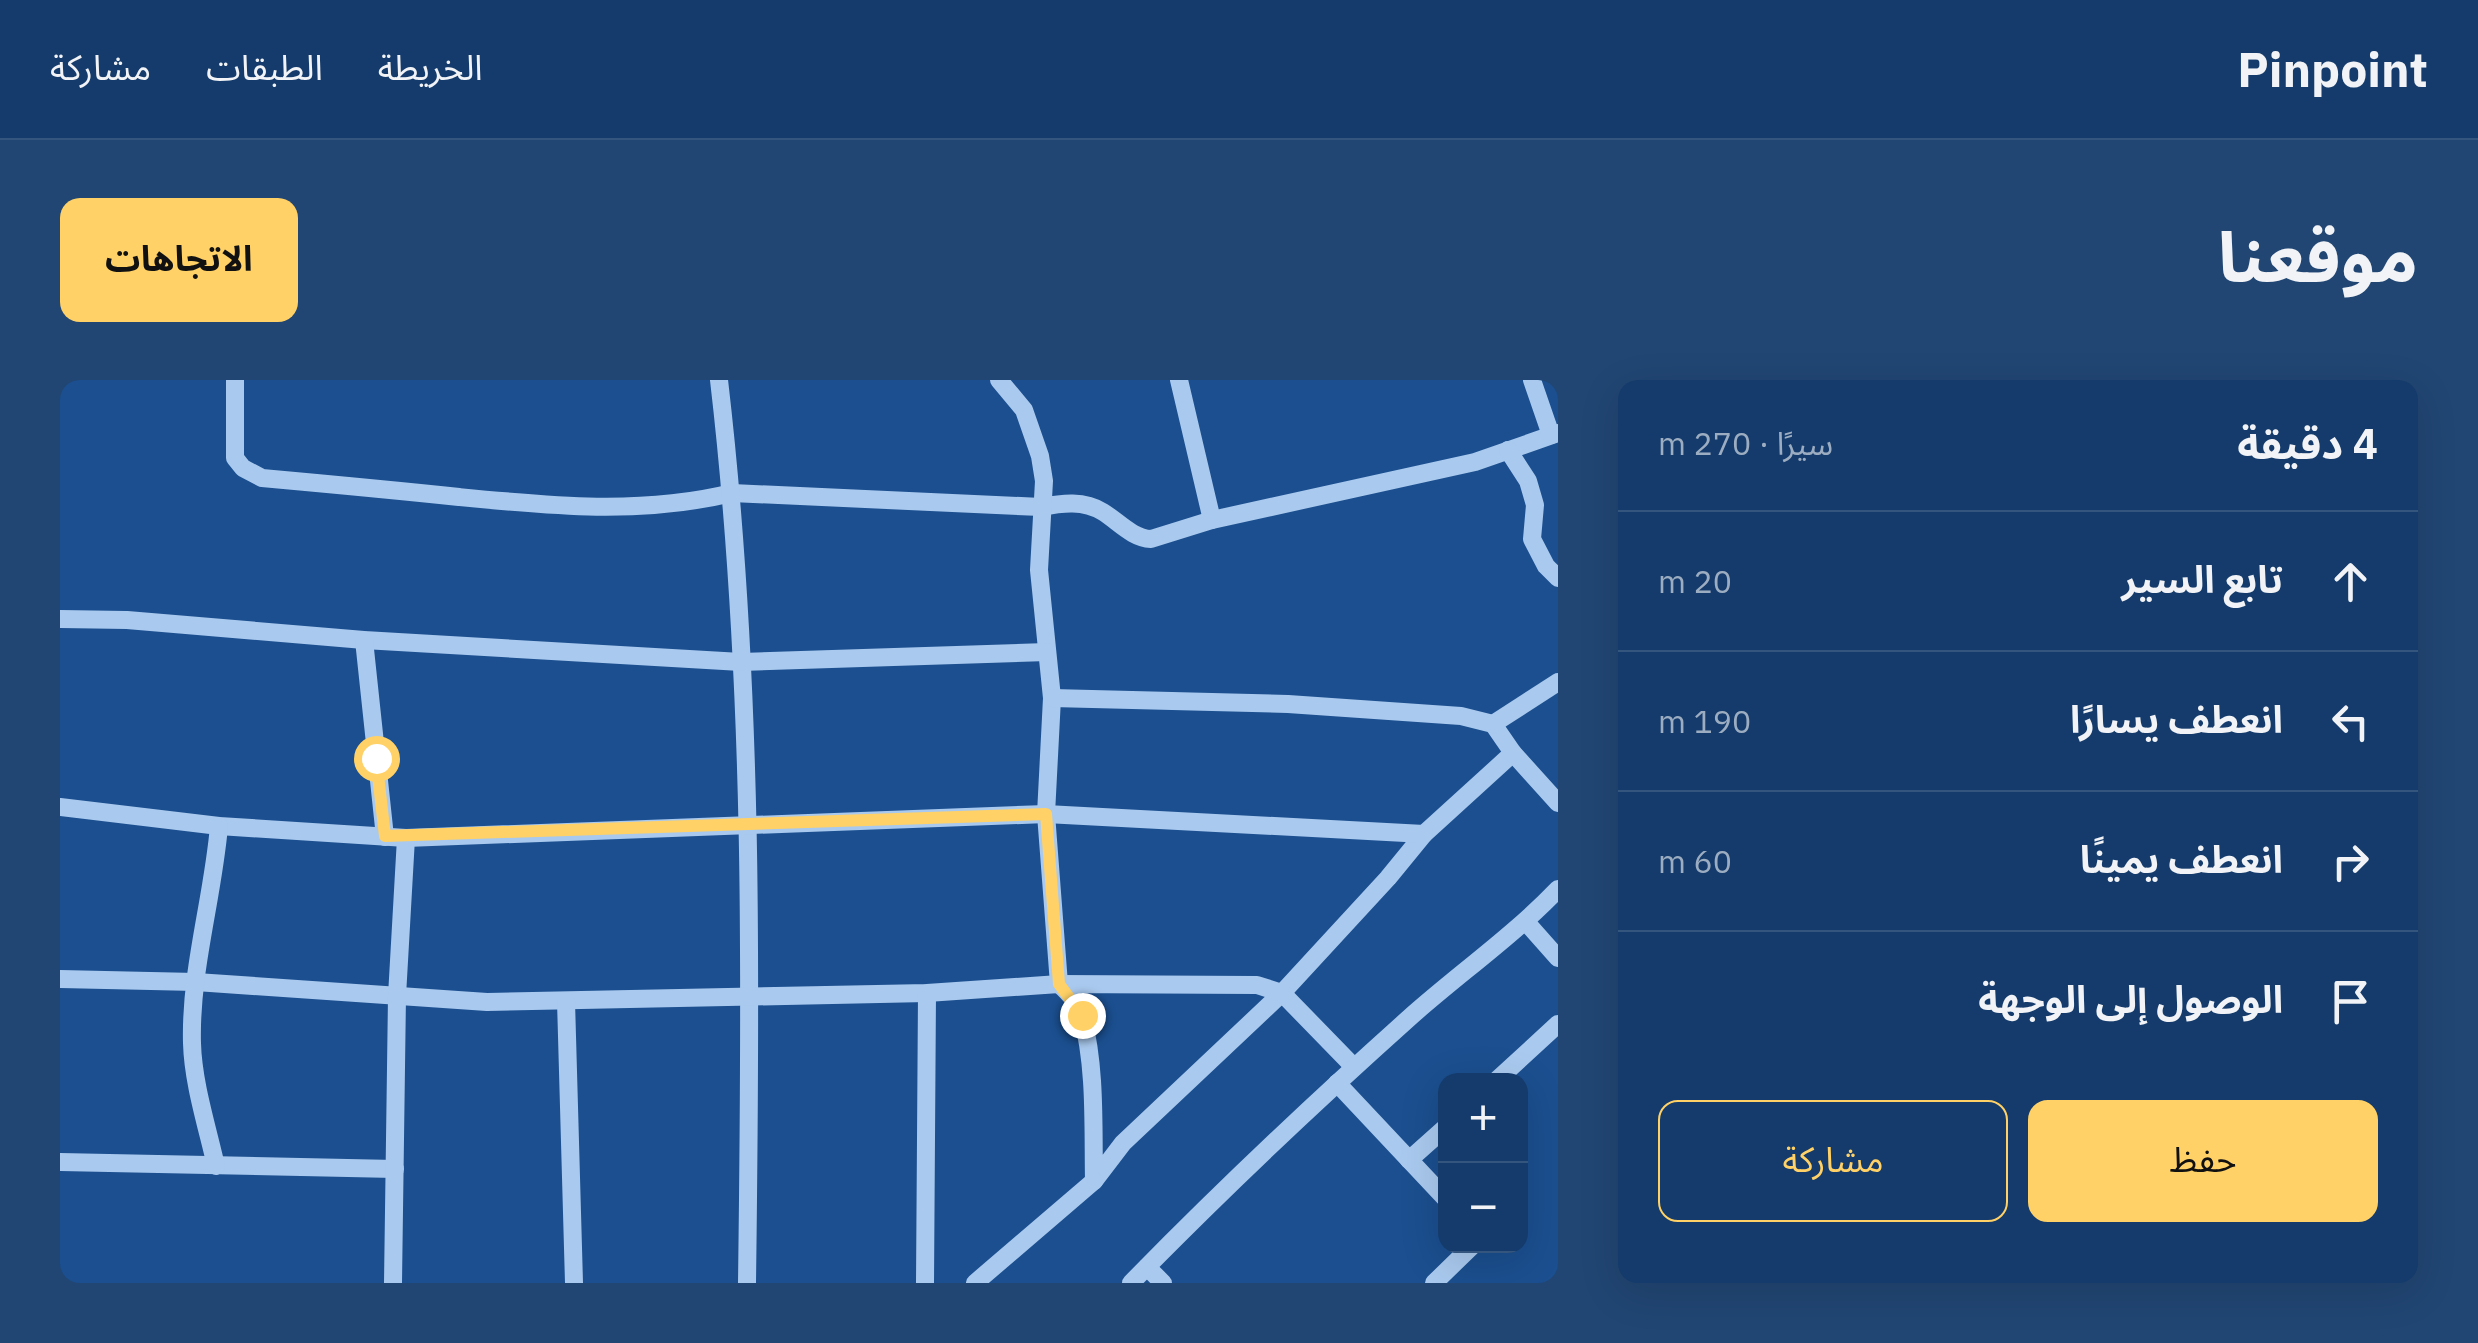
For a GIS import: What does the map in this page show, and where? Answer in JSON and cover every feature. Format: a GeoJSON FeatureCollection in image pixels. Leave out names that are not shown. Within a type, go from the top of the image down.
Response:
{"type":"FeatureCollection","features":[{"type":"Feature","properties":{"kind":"street"},"geometry":{"type":"LineString","coordinates":[[236,380],[232,441],[235,458],[243,468],[262,478],[543,505],[651,507],[687,504],[732,492],[1041,507],[1079,503],[1100,510],[1143,539],[1475,462],[1554,434],[1532,380]]}},
{"type":"Feature","properties":{"kind":"street"},"geometry":{"type":"LineString","coordinates":[[718,380],[732,492],[742,662],[751,997],[747,1283]]}},
{"type":"Feature","properties":{"kind":"street"},"geometry":{"type":"LineString","coordinates":[[999,380],[1024,410],[1044,481],[1039,589],[1052,698],[1046,814],[1059,984],[1082,1015],[1092,1091],[1094,1181]]}},
{"type":"Feature","properties":{"kind":"street"},"geometry":{"type":"LineString","coordinates":[[1180,380],[1212,520]]}},
{"type":"Feature","properties":{"kind":"street"},"geometry":{"type":"LineString","coordinates":[[1508,450],[1528,481],[1535,505],[1532,539],[1546,566],[1558,578]]}},
{"type":"Feature","properties":{"kind":"street"},"geometry":{"type":"LineString","coordinates":[[60,620],[127,620],[364,640],[742,662],[1048,652]]}},
{"type":"Feature","properties":{"kind":"street"},"geometry":{"type":"LineString","coordinates":[[364,640],[385,836]]}},
{"type":"Feature","properties":{"kind":"street"},"geometry":{"type":"LineString","coordinates":[[1493,724],[1558,682]]}},
{"type":"Feature","properties":{"kind":"street"},"geometry":{"type":"LineString","coordinates":[[1052,698],[1440,712],[1493,724],[1558,803]]}},
{"type":"Feature","properties":{"kind":"street"},"geometry":{"type":"LineString","coordinates":[[974,1283],[1094,1181],[1123,1144],[1282,992],[1424,834],[1513,753]]}},
{"type":"Feature","properties":{"kind":"street"},"geometry":{"type":"LineString","coordinates":[[60,808],[219,826],[406,838],[1046,814],[1424,834]]}},
{"type":"Feature","properties":{"kind":"street"},"geometry":{"type":"LineString","coordinates":[[216,1166],[192,1045],[196,982],[214,882],[219,826]]}},
{"type":"Feature","properties":{"kind":"street"},"geometry":{"type":"LineString","coordinates":[[393,1283],[396,996],[406,838]]}},
{"type":"Feature","properties":{"kind":"street"},"geometry":{"type":"LineString","coordinates":[[1131,1283],[1336,1083],[1526,922],[1558,889]]}},
{"type":"Feature","properties":{"kind":"street"},"geometry":{"type":"LineString","coordinates":[[1526,922],[1558,958]]}},
{"type":"Feature","properties":{"kind":"street"},"geometry":{"type":"LineString","coordinates":[[60,979],[196,982],[487,1002],[927,993],[1059,984],[1258,985],[1282,992],[1354,1067]]}},
{"type":"Feature","properties":{"kind":"street"},"geometry":{"type":"LineString","coordinates":[[925,1283],[927,993]]}},
{"type":"Feature","properties":{"kind":"street"},"geometry":{"type":"LineString","coordinates":[[566,1000],[574,1283]]}},
{"type":"Feature","properties":{"kind":"street"},"geometry":{"type":"LineString","coordinates":[[1504,1073],[1558,1024]]}},
{"type":"Feature","properties":{"kind":"street"},"geometry":{"type":"LineString","coordinates":[[1336,1083],[1438,1191]]}},
{"type":"Feature","properties":{"kind":"street"},"geometry":{"type":"LineString","coordinates":[[1409,1160],[1438,1134]]}},
{"type":"Feature","properties":{"kind":"street"},"geometry":{"type":"LineString","coordinates":[[60,1162],[394,1169]]}},
{"type":"Feature","properties":{"kind":"street"},"geometry":{"type":"LineString","coordinates":[[1434,1283],[1465,1253]]}},
{"type":"Feature","properties":{"kind":"street"},"geometry":{"type":"LineString","coordinates":[[1147,1267],[1163,1283]]}},
{"type":"Feature","properties":{"kind":"route"},"geometry":{"type":"LineString","coordinates":[[376,758],[385,836],[406,838],[1046,814],[1059,984],[1072,996],[1082,1015]]}}]}
